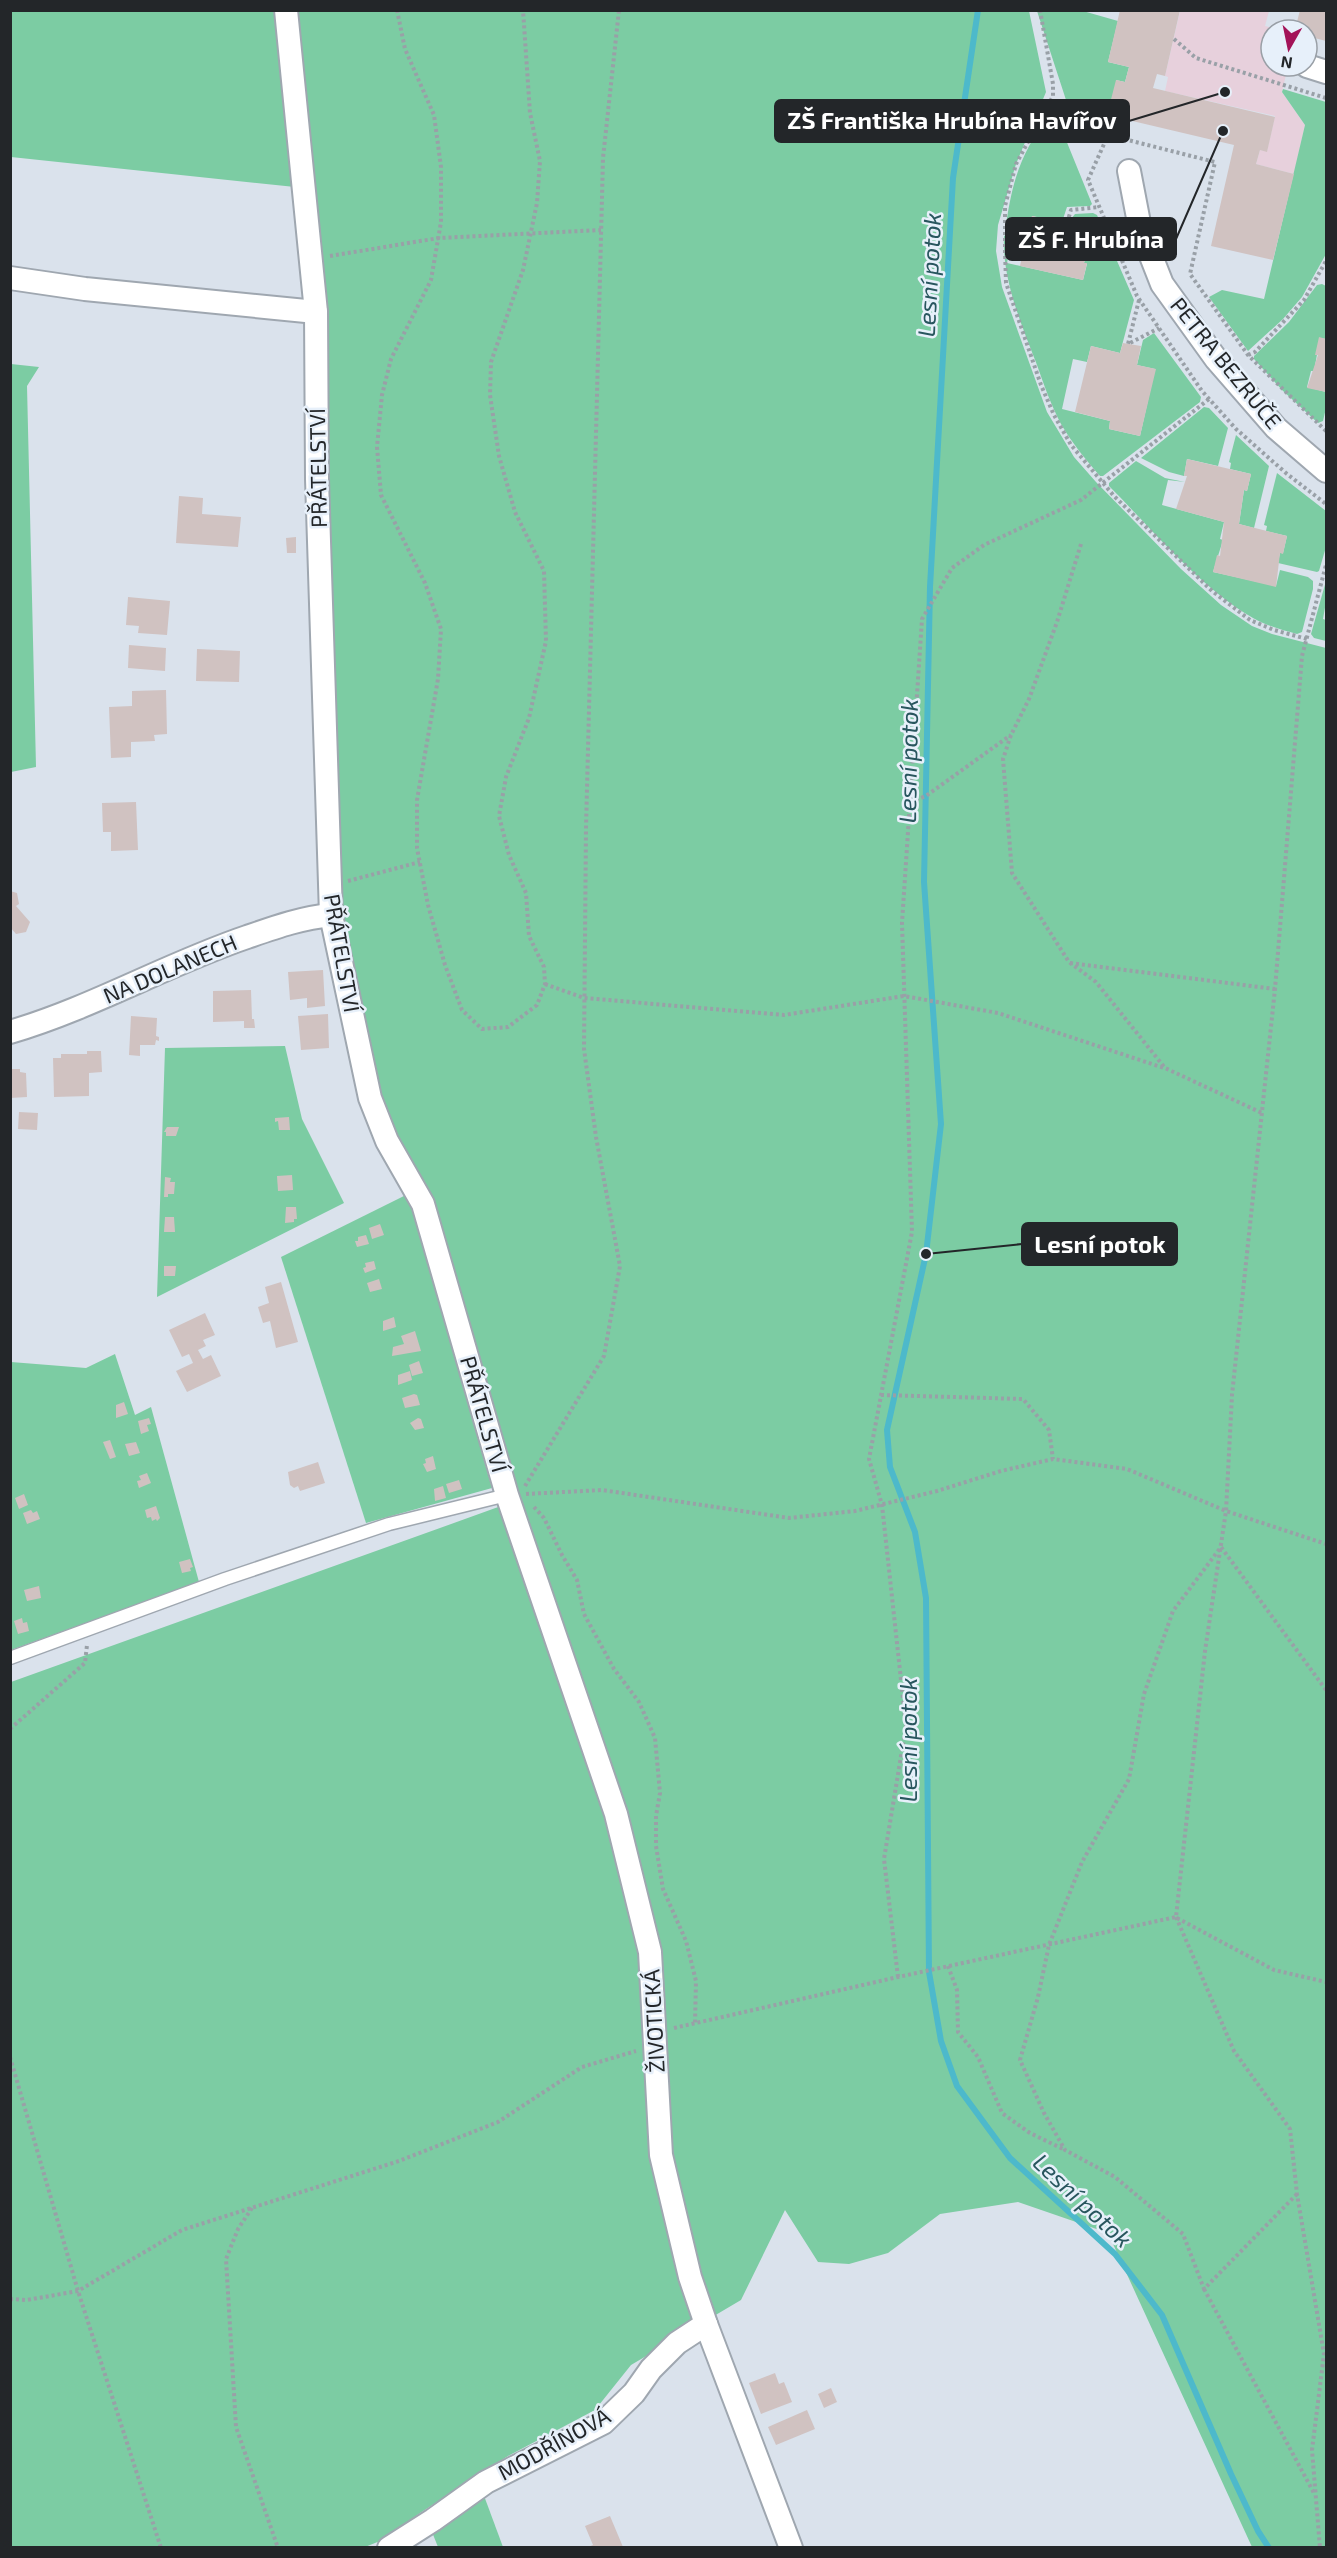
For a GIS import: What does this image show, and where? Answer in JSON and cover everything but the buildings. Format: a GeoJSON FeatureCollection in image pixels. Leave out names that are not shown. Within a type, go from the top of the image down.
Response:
{"type":"FeatureCollection","features":[{"type":"Feature","properties":{"kind":"street","name":"PŘÁTELSTVÍ"},"geometry":{"type":"LineString","coordinates":[[286,10],[316,312],[317,478],[331,915],[370,1098],[387,1141],[423,1204],[513,1495]]}},
{"type":"Feature","properties":{"kind":"street","name":"PETRA BEZRUČE"},"geometry":{"type":"LineString","coordinates":[[1129,171],[1140,228],[1162,284],[1216,359],[1276,428],[1326,471]]}},
{"type":"Feature","properties":{"kind":"street"},"geometry":{"type":"LineString","coordinates":[[10,278],[85,289],[316,312]]}},
{"type":"Feature","properties":{"kind":"street","name":"NA DOLANECH"},"geometry":{"type":"LineString","coordinates":[[10,1032],[106,997],[202,952],[302,918],[331,915]]}},
{"type":"Feature","properties":{"kind":"street","name":"ŽIVOTICKÁ"},"geometry":{"type":"LineString","coordinates":[[513,1495],[616,1814],[650,1952],[661,2155],[690,2277],[791,2547]]}},
{"type":"Feature","properties":{"kind":"street","name":"MODŘÍNOVÁ"},"geometry":{"type":"LineString","coordinates":[[389,2547],[433,2520],[486,2482],[603,2423],[634,2393],[651,2369],[676,2343],[706,2324]]}},
{"type":"Feature","properties":{"kind":"lane"},"geometry":{"type":"LineString","coordinates":[[10,1658],[225,1579],[389,1524],[513,1495]]}},
{"type":"Feature","properties":{"kind":"path"},"geometry":{"type":"LineString","coordinates":[[397,10],[405,49],[434,115],[441,167],[441,222],[431,280],[391,360],[382,395],[377,447],[381,495],[425,583],[441,629],[438,680],[417,800],[417,848],[434,925],[462,1010],[482,1029],[508,1027],[537,1005],[545,984],[544,967],[529,936],[526,893],[508,855],[500,816],[506,777],[529,718],[546,641],[544,571],[512,501],[498,456],[490,395],[491,362],[523,270],[537,203],[540,161],[530,113],[523,10]]}},
{"type":"Feature","properties":{"kind":"path"},"geometry":{"type":"LineString","coordinates":[[513,1495],[604,1356],[620,1266],[596,1137],[584,1049],[586,828],[592,664],[603,158],[619,10]]}},
{"type":"Feature","properties":{"kind":"path"},"geometry":{"type":"LineString","coordinates":[[1040,10],[1053,96],[1016,164],[1005,206],[1006,284],[1041,385],[1071,445],[1114,496],[1212,591],[1250,620],[1274,630],[1307,639]]}},
{"type":"Feature","properties":{"kind":"path"},"geometry":{"type":"LineString","coordinates":[[1174,39],[1196,58],[1326,98]]}},
{"type":"Feature","properties":{"kind":"path"},"geometry":{"type":"LineString","coordinates":[[1067,224],[1071,210],[1099,207]]}},
{"type":"Feature","properties":{"kind":"path"},"geometry":{"type":"LineString","coordinates":[[310,259],[439,238],[601,230]]}},
{"type":"Feature","properties":{"kind":"path"},"geometry":{"type":"LineString","coordinates":[[1248,355],[1255,352],[1304,300],[1326,261]]}},
{"type":"Feature","properties":{"kind":"path"},"geometry":{"type":"LineString","coordinates":[[1139,299],[1128,344],[1159,328]]}},
{"type":"Feature","properties":{"kind":"path"},"geometry":{"type":"LineString","coordinates":[[898,1977],[884,1859],[906,1726],[882,1504],[869,1459],[912,1232],[902,923],[922,619],[952,568],[984,545],[1081,500],[1209,399]]}},
{"type":"Feature","properties":{"kind":"path"},"geometry":{"type":"LineString","coordinates":[[1324,429],[1326,421]]}},
{"type":"Feature","properties":{"kind":"path"},"geometry":{"type":"LineString","coordinates":[[1081,544],[1053,633],[1029,699],[1011,735],[1003,759],[1012,873],[1069,962],[1096,982],[1165,1068]]}},
{"type":"Feature","properties":{"kind":"path"},"geometry":{"type":"LineString","coordinates":[[1320,2547],[1312,2450],[1324,2354],[1297,2194],[1290,2129],[1234,2051],[1176,1917],[1205,1651],[1226,1511],[1232,1395],[1275,989],[1302,656],[1326,565]]}},
{"type":"Feature","properties":{"kind":"path"},"geometry":{"type":"LineString","coordinates":[[910,802],[926,796],[1011,735]]}},
{"type":"Feature","properties":{"kind":"path"},"geometry":{"type":"LineString","coordinates":[[330,886],[420,862]]}},
{"type":"Feature","properties":{"kind":"path"},"geometry":{"type":"LineString","coordinates":[[1069,962],[1275,989]]}},
{"type":"Feature","properties":{"kind":"path"},"geometry":{"type":"LineString","coordinates":[[545,984],[584,998],[784,1014],[904,996],[998,1013],[1165,1068],[1262,1113]]}},
{"type":"Feature","properties":{"kind":"path"},"geometry":{"type":"LineString","coordinates":[[881,1395],[1023,1399],[1049,1430],[1053,1459]]}},
{"type":"Feature","properties":{"kind":"path"},"geometry":{"type":"LineString","coordinates":[[513,1495],[602,1490],[789,1518],[855,1511],[912,1498],[1001,1471],[1053,1459],[1127,1469],[1226,1511],[1326,1544]]}},
{"type":"Feature","properties":{"kind":"path"},"geometry":{"type":"LineString","coordinates":[[513,1495],[544,1518],[577,1580],[584,1614],[614,1668],[639,1702],[655,1738],[660,1793],[656,1816],[656,1846],[663,1889],[686,1941],[696,1981],[695,2023]]}},
{"type":"Feature","properties":{"kind":"path"},"geometry":{"type":"LineString","coordinates":[[1221,1547],[1326,1690]]}},
{"type":"Feature","properties":{"kind":"path"},"geometry":{"type":"LineString","coordinates":[[1065,2150],[1044,2113],[1020,2060],[1038,1997],[1048,1945],[1082,1862],[1129,1779],[1144,1694],[1173,1611],[1221,1547]]}},
{"type":"Feature","properties":{"kind":"path"},"geometry":{"type":"LineString","coordinates":[[10,1729],[85,1663],[89,1629]]}},
{"type":"Feature","properties":{"kind":"path"},"geometry":{"type":"LineString","coordinates":[[10,2299],[27,2300],[78,2291],[182,2230],[399,2161],[498,2122],[582,2067],[695,2023],[1176,1917],[1274,1970],[1326,1982]]}},
{"type":"Feature","properties":{"kind":"path"},"geometry":{"type":"LineString","coordinates":[[945,1967],[957,1990],[958,2032],[978,2057],[1002,2113],[1030,2133],[1115,2177],[1183,2234],[1204,2289],[1316,2496]]}},
{"type":"Feature","properties":{"kind":"path"},"geometry":{"type":"LineString","coordinates":[[10,2057],[78,2291],[161,2547]]}},
{"type":"Feature","properties":{"kind":"path"},"geometry":{"type":"LineString","coordinates":[[1204,2289],[1297,2194]]}},
{"type":"Feature","properties":{"kind":"path"},"geometry":{"type":"LineString","coordinates":[[253,2207],[238,2229],[226,2259],[236,2427],[278,2547]]}},
{"type":"Feature","properties":{"kind":"shaded area"},"geometry":{"type":"Polygon","coordinates":[[[1180,11],[1269,11],[1267,18],[1259,18],[1259,78],[1285,78],[1282,92],[1305,125],[1294,174],[1256,164],[1260,150],[1267,151],[1275,116],[1165,91],[1168,77],[1165,76],[1180,11]]]}},
{"type":"Feature","properties":{"kind":"green space"},"geometry":{"type":"Polygon","coordinates":[[[11,11],[285,11],[295,187],[11,157],[11,11]]]}},
{"type":"Feature","properties":{"kind":"green space"},"geometry":{"type":"Polygon","coordinates":[[[289,11],[1029,11],[1046,92],[1016,164],[998,225],[996,251],[1002,287],[1047,412],[1074,457],[1096,482],[1181,569],[1221,605],[1252,626],[1272,634],[1326,648],[1326,2547],[1252,2547],[1108,2233],[1018,2202],[940,2214],[888,2253],[849,2264],[818,2262],[785,2210],[741,2300],[631,2365],[595,2410],[508,2456],[420,2513],[385,2539],[365,2547],[11,2548],[11,1682],[518,1500],[393,1143],[337,903],[289,11]]]}},
{"type":"Feature","properties":{"kind":"green space"},"geometry":{"type":"Polygon","coordinates":[[[1037,11],[1083,11],[1118,21],[1108,62],[1129,67],[1125,82],[1116,80],[1122,118],[1117,138],[1092,130],[1078,121],[1079,106],[1067,103],[1037,11]]]}},
{"type":"Feature","properties":{"kind":"green space"},"geometry":{"type":"Polygon","coordinates":[[[1283,89],[1326,102],[1326,254],[1302,297],[1283,319],[1248,351],[1209,297],[1222,290],[1264,299],[1305,125],[1282,92],[1283,89]]]}},
{"type":"Feature","properties":{"kind":"green space"},"geometry":{"type":"Polygon","coordinates":[[[1050,112],[1055,113],[1092,204],[1067,207],[1062,222],[1032,216],[1028,233],[1009,228],[1006,225],[1009,208],[1020,166],[1032,140],[1050,112]]]}},
{"type":"Feature","properties":{"kind":"green space"},"geometry":{"type":"Polygon","coordinates":[[[1093,213],[1097,215],[1134,300],[1120,353],[1091,346],[1087,362],[1073,359],[1062,409],[1110,421],[1109,429],[1140,436],[1155,369],[1137,365],[1143,340],[1154,333],[1201,397],[1200,402],[1103,476],[1100,476],[1074,445],[1054,410],[1014,301],[1004,252],[1004,236],[1008,234],[1029,239],[1012,237],[1007,263],[1083,280],[1087,264],[1084,263],[1095,231],[1074,225],[1075,220],[1071,219],[1075,214],[1093,213]]]}},
{"type":"Feature","properties":{"kind":"green space"},"geometry":{"type":"Polygon","coordinates":[[[1317,285],[1326,286],[1326,339],[1320,338],[1314,371],[1311,371],[1307,387],[1326,392],[1323,421],[1318,423],[1282,390],[1254,359],[1254,356],[1289,322],[1317,285]]]}},
{"type":"Feature","properties":{"kind":"green space"},"geometry":{"type":"Polygon","coordinates":[[[11,364],[39,367],[27,386],[36,767],[11,772],[11,364]]]}},
{"type":"Feature","properties":{"kind":"green space"},"geometry":{"type":"Polygon","coordinates":[[[1204,407],[1209,408],[1228,428],[1218,466],[1187,459],[1184,476],[1169,472],[1141,458],[1204,407]]]}},
{"type":"Feature","properties":{"kind":"green space"},"geometry":{"type":"Polygon","coordinates":[[[1236,435],[1269,466],[1254,528],[1239,524],[1244,490],[1247,491],[1251,474],[1230,469],[1231,463],[1229,462],[1236,435]]]}},
{"type":"Feature","properties":{"kind":"green space"},"geometry":{"type":"Polygon","coordinates":[[[1136,461],[1165,478],[1185,482],[1168,480],[1162,505],[1224,522],[1220,539],[1223,540],[1213,572],[1276,586],[1280,570],[1308,577],[1313,581],[1302,632],[1297,634],[1269,626],[1233,605],[1195,574],[1160,539],[1109,486],[1109,483],[1136,461]]]}},
{"type":"Feature","properties":{"kind":"green space"},"geometry":{"type":"Polygon","coordinates":[[[1277,473],[1326,511],[1326,547],[1317,572],[1278,563],[1287,536],[1266,531],[1267,526],[1264,525],[1277,473]]]}},
{"type":"Feature","properties":{"kind":"green space"},"geometry":{"type":"Polygon","coordinates":[[[1326,581],[1323,619],[1326,620],[1326,641],[1314,638],[1311,634],[1326,581]]]}},
{"type":"Feature","properties":{"kind":"green space"},"geometry":{"type":"Polygon","coordinates":[[[285,1046],[302,1119],[344,1203],[157,1297],[165,1048],[285,1046]]]}},
{"type":"Feature","properties":{"kind":"green space"},"geometry":{"type":"Polygon","coordinates":[[[408,1194],[492,1488],[366,1523],[281,1257],[408,1194]]]}},
{"type":"Feature","properties":{"kind":"green space"},"geometry":{"type":"Polygon","coordinates":[[[115,1354],[135,1415],[151,1407],[199,1582],[11,1650],[11,1362],[86,1368],[115,1354]]]}},
{"type":"Feature","properties":{"kind":"green space"},"geometry":{"type":"Polygon","coordinates":[[[483,2493],[503,2547],[438,2547],[432,2532],[483,2493]]]}},
{"type":"Feature","properties":{"kind":"waterway","name":"Lesní potok"},"geometry":{"type":"LineString","coordinates":[[978,10],[953,178],[930,587],[924,882],[941,1124],[926,1254],[887,1430],[890,1467],[915,1532],[926,1598],[929,1972],[941,2041],[957,2086],[1010,2158],[1115,2254],[1162,2315],[1231,2474],[1258,2531],[1269,2548]]}},
{"type":"Feature","properties":{"kind":"place","name":"ZŠ Františka Hrubína Havířov"},"geometry":{"type":"Point","coordinates":[1225,92]}},
{"type":"Feature","properties":{"kind":"place","name":"ZŠ F. Hrubína"},"geometry":{"type":"Point","coordinates":[1223,131]}},
{"type":"Feature","properties":{"kind":"place","name":"Lesní potok"},"geometry":{"type":"Point","coordinates":[926,1254]}}]}
